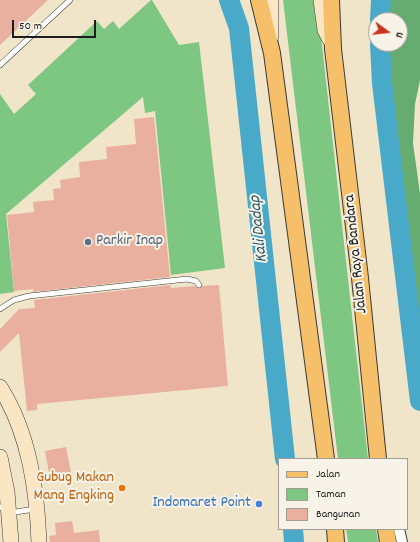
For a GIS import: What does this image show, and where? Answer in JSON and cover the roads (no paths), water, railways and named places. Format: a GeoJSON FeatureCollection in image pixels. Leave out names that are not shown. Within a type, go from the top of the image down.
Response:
{"type":"FeatureCollection","features":[{"type":"Feature","properties":{"kind":"main road"},"geometry":{"type":"LineString","coordinates":[[259,0],[272,53],[326,458]]}},
{"type":"Feature","properties":{"kind":"main road","name":"Jalan Raya Bandara"},"geometry":{"type":"LineString","coordinates":[[331,0],[333,49],[360,278],[378,456]]}},
{"type":"Feature","properties":{"kind":"main road"},"geometry":{"type":"LineString","coordinates":[[335,530],[336,542]]}},
{"type":"Feature","properties":{"kind":"main road"},"geometry":{"type":"LineString","coordinates":[[386,530],[388,542]]}},
{"type":"Feature","properties":{"kind":"street"},"geometry":{"type":"LineString","coordinates":[[271,0],[272,53]]}},
{"type":"Feature","properties":{"kind":"street","name":"Jalan Raya Bandara"},"geometry":{"type":"LineString","coordinates":[[321,0],[326,30],[333,49]]}},
{"type":"Feature","properties":{"kind":"street"},"geometry":{"type":"LineString","coordinates":[[0,388],[23,437],[30,463],[39,542]]}},
{"type":"Feature","properties":{"kind":"street"},"geometry":{"type":"LineString","coordinates":[[0,457],[5,510],[11,542]]}},
{"type":"Feature","properties":{"kind":"street"},"geometry":{"type":"LineString","coordinates":[[399,530],[402,542]]}},
{"type":"Feature","properties":{"kind":"lane"},"geometry":{"type":"LineString","coordinates":[[0,65],[70,0]]}},
{"type":"Feature","properties":{"kind":"lane"},"geometry":{"type":"LineString","coordinates":[[0,309],[14,300],[29,296],[187,279],[196,282],[199,285]]}},
{"type":"Feature","properties":{"kind":"lane"},"geometry":{"type":"LineString","coordinates":[[5,510],[36,509]]}},
{"type":"Feature","properties":{"kind":"waterway","name":"Kali Dadap"},"geometry":{"type":"LineString","coordinates":[[229,0],[239,28],[285,458]]}},
{"type":"Feature","properties":{"kind":"waterway","name":"Kali Dadap"},"geometry":{"type":"LineString","coordinates":[[380,12],[381,0]]}},
{"type":"Feature","properties":{"kind":"waterway","name":"Kali Dadap"},"geometry":{"type":"LineString","coordinates":[[380,52],[382,83],[420,401]]}},
{"type":"Feature","properties":{"kind":"waterway","name":"Kali Dadap"},"geometry":{"type":"LineString","coordinates":[[293,530],[294,542]]}},
{"type":"Feature","properties":{"kind":"place","name":"Parkir Inap"},"geometry":{"type":"Point","coordinates":[88,242]}},
{"type":"Feature","properties":{"kind":"place","name":"Gubug Makan Mang Engking"},"geometry":{"type":"Point","coordinates":[122,488]}},
{"type":"Feature","properties":{"kind":"place","name":"Indomaret Point"},"geometry":{"type":"Point","coordinates":[259,504]}}]}
